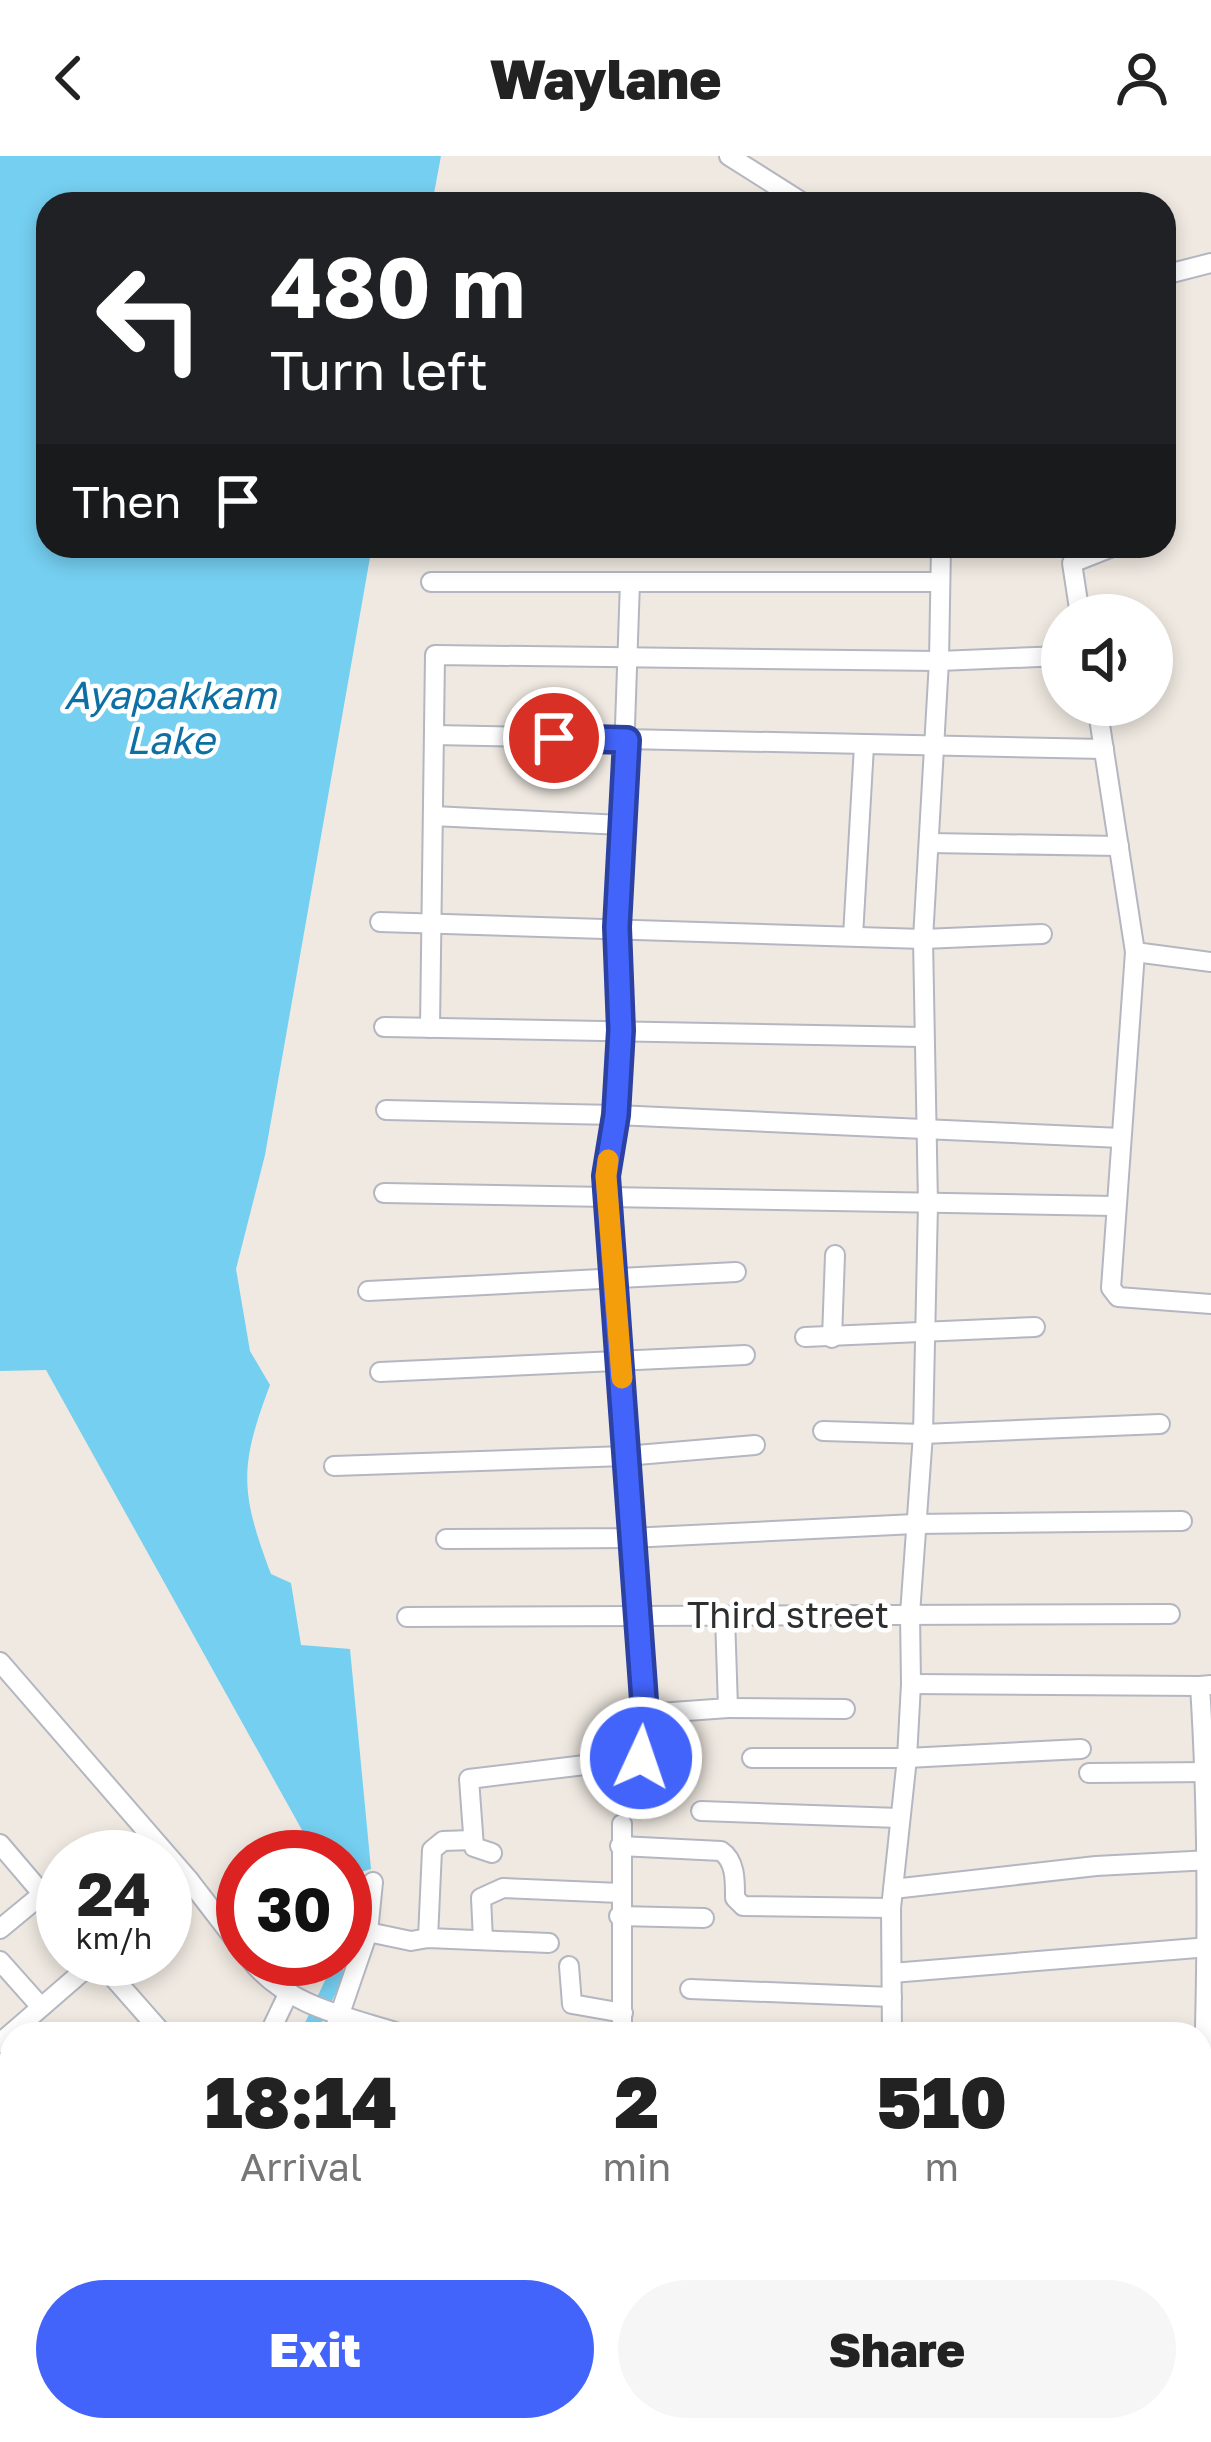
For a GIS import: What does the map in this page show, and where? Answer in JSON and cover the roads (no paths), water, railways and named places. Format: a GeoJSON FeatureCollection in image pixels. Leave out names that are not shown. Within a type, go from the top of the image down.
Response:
{"type":"FeatureCollection","features":[{"type":"Feature","properties":{"kind":"street"},"geometry":{"type":"LineString","coordinates":[[729,156],[786,192]]}},
{"type":"Feature","properties":{"kind":"street"},"geometry":{"type":"LineString","coordinates":[[1176,272],[1211,263]]}},
{"type":"Feature","properties":{"kind":"street"},"geometry":{"type":"LineString","coordinates":[[892,2022],[892,1898],[907,1758],[910,1614],[923,1435],[928,1204],[923,940],[941,558]]}},
{"type":"Feature","properties":{"kind":"street"},"geometry":{"type":"LineString","coordinates":[[1070,558],[1076,594]]}},
{"type":"Feature","properties":{"kind":"street"},"geometry":{"type":"LineString","coordinates":[[431,582],[940,582]]}},
{"type":"Feature","properties":{"kind":"street"},"geometry":{"type":"LineString","coordinates":[[630,582],[617,927],[621,1030],[616,1115],[606,1176],[645,1714],[643,1750],[640,1786],[608,1786],[594,1772],[600,1749],[643,1750]]}},
{"type":"Feature","properties":{"kind":"street"},"geometry":{"type":"LineString","coordinates":[[430,1028],[435,655],[939,661],[1041,657]]}},
{"type":"Feature","properties":{"kind":"street"},"geometry":{"type":"LineString","coordinates":[[1100,726],[1135,952],[1114,1206],[1112,1288],[1118,1297],[1211,1304]]}},
{"type":"Feature","properties":{"kind":"street"},"geometry":{"type":"LineString","coordinates":[[434,735],[1104,748]]}},
{"type":"Feature","properties":{"kind":"street"},"geometry":{"type":"LineString","coordinates":[[853,936],[864,746]]}},
{"type":"Feature","properties":{"kind":"street"},"geometry":{"type":"LineString","coordinates":[[433,816],[622,825]]}},
{"type":"Feature","properties":{"kind":"street"},"geometry":{"type":"LineString","coordinates":[[929,843],[1119,846]]}},
{"type":"Feature","properties":{"kind":"street"},"geometry":{"type":"LineString","coordinates":[[380,922],[923,940],[1042,934]]}},
{"type":"Feature","properties":{"kind":"street"},"geometry":{"type":"LineString","coordinates":[[1135,952],[1211,962]]}},
{"type":"Feature","properties":{"kind":"street"},"geometry":{"type":"LineString","coordinates":[[385,1027],[922,1037]]}},
{"type":"Feature","properties":{"kind":"street"},"geometry":{"type":"LineString","coordinates":[[386,1110],[616,1115],[1121,1138]]}},
{"type":"Feature","properties":{"kind":"street"},"geometry":{"type":"LineString","coordinates":[[384,1193],[1114,1206]]}},
{"type":"Feature","properties":{"kind":"street"},"geometry":{"type":"LineString","coordinates":[[832,1338],[835,1256]]}},
{"type":"Feature","properties":{"kind":"street"},"geometry":{"type":"LineString","coordinates":[[368,1291],[736,1271]]}},
{"type":"Feature","properties":{"kind":"street"},"geometry":{"type":"LineString","coordinates":[[805,1337],[1035,1327]]}},
{"type":"Feature","properties":{"kind":"street"},"geometry":{"type":"LineString","coordinates":[[380,1372],[745,1355]]}},
{"type":"Feature","properties":{"kind":"street"},"geometry":{"type":"LineString","coordinates":[[823,1431],[923,1435],[1160,1424]]}},
{"type":"Feature","properties":{"kind":"street"},"geometry":{"type":"LineString","coordinates":[[334,1466],[625,1456],[755,1445]]}},
{"type":"Feature","properties":{"kind":"street"},"geometry":{"type":"LineString","coordinates":[[446,1539],[1182,1521]]}},
{"type":"Feature","properties":{"kind":"street","name":"Third street"},"geometry":{"type":"LineString","coordinates":[[407,1617],[1169,1613]]}},
{"type":"Feature","properties":{"kind":"street"},"geometry":{"type":"LineString","coordinates":[[725,1616],[728,1708]]}},
{"type":"Feature","properties":{"kind":"street"},"geometry":{"type":"LineString","coordinates":[[0,1662],[146,1830]]}},
{"type":"Feature","properties":{"kind":"street"},"geometry":{"type":"LineString","coordinates":[[911,1684],[1206,1686],[1210,1772],[1207,2022]]}},
{"type":"Feature","properties":{"kind":"street"},"geometry":{"type":"LineString","coordinates":[[645,1714],[728,1708],[845,1709]]}},
{"type":"Feature","properties":{"kind":"street"},"geometry":{"type":"LineString","coordinates":[[752,1758],[907,1758],[1081,1749]]}},
{"type":"Feature","properties":{"kind":"street"},"geometry":{"type":"LineString","coordinates":[[492,1853],[478,1850],[472,1840],[469,1779],[593,1764]]}},
{"type":"Feature","properties":{"kind":"street"},"geometry":{"type":"LineString","coordinates":[[1089,1773],[1210,1772]]}},
{"type":"Feature","properties":{"kind":"street"},"geometry":{"type":"LineString","coordinates":[[700,1811],[899,1818]]}},
{"type":"Feature","properties":{"kind":"street"},"geometry":{"type":"LineString","coordinates":[[622,1824],[622,2022]]}},
{"type":"Feature","properties":{"kind":"street"},"geometry":{"type":"LineString","coordinates":[[428,1938],[433,1850],[443,1841],[472,1840]]}},
{"type":"Feature","properties":{"kind":"street"},"geometry":{"type":"LineString","coordinates":[[0,1844],[36,1886]]}},
{"type":"Feature","properties":{"kind":"street"},"geometry":{"type":"LineString","coordinates":[[620,1846],[721,1851],[728,1856],[735,1898],[743,1906],[892,1898],[1096,1866],[1210,1860]]}},
{"type":"Feature","properties":{"kind":"street"},"geometry":{"type":"LineString","coordinates":[[372,1899],[374,1882]]}},
{"type":"Feature","properties":{"kind":"street"},"geometry":{"type":"LineString","coordinates":[[192,1884],[216,1915]]}},
{"type":"Feature","properties":{"kind":"street"},"geometry":{"type":"LineString","coordinates":[[483,1940],[481,1898],[488,1892],[503,1888],[620,1893]]}},
{"type":"Feature","properties":{"kind":"street"},"geometry":{"type":"LineString","coordinates":[[0,1929],[36,1900]]}},
{"type":"Feature","properties":{"kind":"street"},"geometry":{"type":"LineString","coordinates":[[619,1916],[704,1918]]}},
{"type":"Feature","properties":{"kind":"street"},"geometry":{"type":"LineString","coordinates":[[372,1933],[411,1941],[549,1943]]}},
{"type":"Feature","properties":{"kind":"street"},"geometry":{"type":"LineString","coordinates":[[892,1973],[1210,1951]]}},
{"type":"Feature","properties":{"kind":"street"},"geometry":{"type":"LineString","coordinates":[[0,1961],[41,2007]]}},
{"type":"Feature","properties":{"kind":"street"},"geometry":{"type":"LineString","coordinates":[[569,1966],[572,2004],[622,2012]]}},
{"type":"Feature","properties":{"kind":"street"},"geometry":{"type":"LineString","coordinates":[[24,2022],[66,1986]]}},
{"type":"Feature","properties":{"kind":"street"},"geometry":{"type":"LineString","coordinates":[[118,1986],[147,2022]]}},
{"type":"Feature","properties":{"kind":"street"},"geometry":{"type":"LineString","coordinates":[[277,1986],[336,2022],[349,1986]]}},
{"type":"Feature","properties":{"kind":"street"},"geometry":{"type":"LineString","coordinates":[[690,1989],[892,1997]]}},
{"type":"Feature","properties":{"kind":"street"},"geometry":{"type":"LineString","coordinates":[[278,2022],[297,1997]]}},
{"type":"Feature","properties":{"kind":"water","name":"Ayapakkam Lake"},"geometry":{"type":"Polygon","coordinates":[[[0,156],[441,156],[434,192],[36,192],[36,558],[370,558],[265,1155],[236,1269],[250,1351],[270,1385],[249,1459],[253,1521],[271,1574],[291,1583],[301,1645],[350,1649],[367,1830],[302,1830],[46,1370],[0,1371],[0,156]]]}},
{"type":"Feature","properties":{"kind":"waterway"},"geometry":{"type":"LineString","coordinates":[[314,2022],[331,1986]]}}]}
